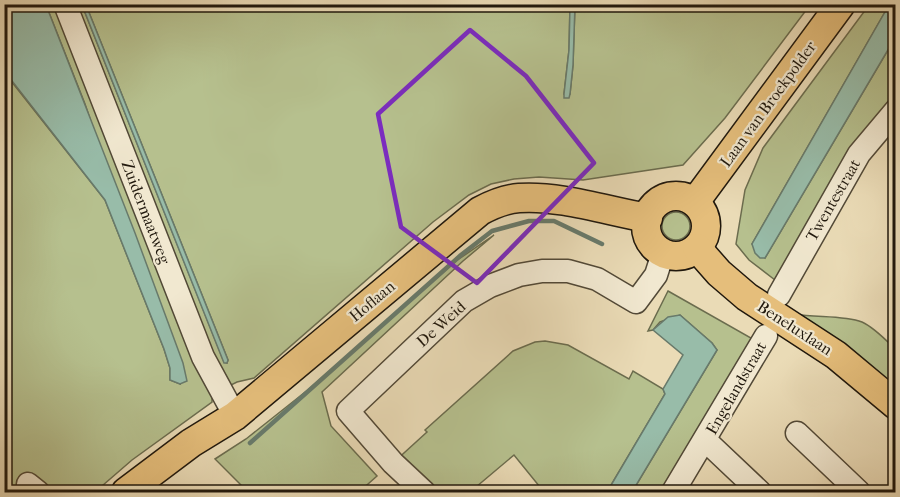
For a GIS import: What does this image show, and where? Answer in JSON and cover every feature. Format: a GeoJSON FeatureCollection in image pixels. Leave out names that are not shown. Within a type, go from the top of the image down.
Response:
{"type":"FeatureCollection","features":[{"type":"Feature","properties":{"kind":"main road","name":"Laan van Broekpolder"},"geometry":{"type":"LineString","coordinates":[[695,202],[841,4]]}},
{"type":"Feature","properties":{"kind":"main road"},"geometry":{"type":"LineString","coordinates":[[676,196],[695,202],[704,214],[706,225],[704,236],[697,248],[680,256],[663,253],[652,244],[647,234],[648,218],[656,204],[665,198],[676,196]]}},
{"type":"Feature","properties":{"kind":"main road","name":"Hoflaan"},"geometry":{"type":"LineString","coordinates":[[126,492],[191,443],[235,416],[480,211],[498,202],[518,198],[539,198],[648,218]]}},
{"type":"Feature","properties":{"kind":"main road","name":"Beneluxlaan"},"geometry":{"type":"LineString","coordinates":[[697,248],[719,273],[747,297],[836,355],[896,405]]}},
{"type":"Feature","properties":{"kind":"street","name":"Zuidermaatweg"},"geometry":{"type":"LineString","coordinates":[[65,4],[203,357],[235,416]]}},
{"type":"Feature","properties":{"kind":"street","name":"Twentestraat"},"geometry":{"type":"LineString","coordinates":[[779,295],[859,154],[896,110]]}},
{"type":"Feature","properties":{"kind":"street","name":"De Weid"},"geometry":{"type":"LineString","coordinates":[[423,492],[393,463],[348,411],[464,301],[490,286],[519,275],[542,271],[568,271],[597,279],[636,302],[656,274],[663,253]]}},
{"type":"Feature","properties":{"kind":"street","name":"Engelandstraat"},"geometry":{"type":"LineString","coordinates":[[674,492],[766,336]]}},
{"type":"Feature","properties":{"kind":"street"},"geometry":{"type":"LineString","coordinates":[[797,433],[859,492]]}},
{"type":"Feature","properties":{"kind":"street","name":"Engelandstraat"},"geometry":{"type":"LineString","coordinates":[[705,440],[760,492]]}},
{"type":"Feature","properties":{"kind":"highlighted area"},"geometry":{"type":"Polygon","coordinates":[[[470,30],[526,76],[594,163],[477,283],[401,227],[378,114],[470,30]]]}},
{"type":"Feature","properties":{"kind":"shaded area"},"geometry":{"type":"Polygon","coordinates":[[[5,4],[46,5],[135,233],[183,363],[187,381],[180,384],[170,380],[170,368],[164,349],[105,200],[5,72],[5,4]]]}},
{"type":"Feature","properties":{"kind":"shaded area"},"geometry":{"type":"Polygon","coordinates":[[[46,5],[60,5],[212,386],[212,402],[132,460],[95,492],[5,492],[4,72],[105,200],[164,349],[170,368],[170,380],[180,384],[85,104],[46,5]]]}},
{"type":"Feature","properties":{"kind":"shaded area"},"geometry":{"type":"Polygon","coordinates":[[[72,5],[82,5],[224,362],[227,363],[228,360],[86,5],[570,5],[569,50],[564,94],[570,94],[575,5],[810,5],[725,118],[683,165],[583,180],[539,177],[491,184],[469,195],[433,222],[254,378],[225,388],[72,5]]]}},
{"type":"Feature","properties":{"kind":"shaded area"},"geometry":{"type":"Polygon","coordinates":[[[82,5],[86,5],[228,360],[227,363],[224,363],[82,5]]]}},
{"type":"Feature","properties":{"kind":"shaded area"},"geometry":{"type":"Polygon","coordinates":[[[570,5],[575,5],[573,65],[569,98],[564,98],[569,50],[570,5]]]}},
{"type":"Feature","properties":{"kind":"shaded area"},"geometry":{"type":"Polygon","coordinates":[[[869,5],[889,5],[752,244],[765,258],[895,38],[895,101],[775,280],[749,260],[736,244],[745,190],[763,148],[869,5]]]}},
{"type":"Feature","properties":{"kind":"shaded area"},"geometry":{"type":"Polygon","coordinates":[[[889,5],[895,5],[895,38],[765,258],[760,258],[755,253],[752,244],[889,5]]]}},
{"type":"Feature","properties":{"kind":"shaded area"},"geometry":{"type":"Polygon","coordinates":[[[676,212],[686,216],[690,226],[686,236],[676,240],[666,236],[662,226],[666,216],[676,212]]]}},
{"type":"Feature","properties":{"kind":"shaded area"},"geometry":{"type":"Polygon","coordinates":[[[494,235],[322,392],[331,426],[377,476],[359,492],[248,492],[215,459],[246,439],[309,389],[456,261],[494,235]]]}},
{"type":"Feature","properties":{"kind":"shaded area"},"geometry":{"type":"Polygon","coordinates":[[[668,291],[758,342],[668,492],[632,492],[717,350],[680,315],[660,322],[653,330],[648,331],[668,291]]]}},
{"type":"Feature","properties":{"kind":"shaded area"},"geometry":{"type":"Polygon","coordinates":[[[795,314],[854,320],[874,329],[892,346],[891,353],[895,361],[895,391],[795,314]]]}},
{"type":"Feature","properties":{"kind":"shaded area"},"geometry":{"type":"Polygon","coordinates":[[[680,315],[717,350],[632,492],[607,492],[665,394],[663,389],[683,355],[653,330],[668,317],[680,315]]]}},
{"type":"Feature","properties":{"kind":"shaded area"},"geometry":{"type":"Polygon","coordinates":[[[545,341],[568,345],[629,379],[633,371],[663,389],[665,394],[607,492],[544,492],[514,455],[470,492],[424,492],[393,463],[427,432],[425,430],[513,351],[535,342],[545,341]]]}},
{"type":"Feature","properties":{"kind":"waterway"},"geometry":{"type":"LineString","coordinates":[[250,443],[461,255],[492,231],[529,221],[554,221],[602,244]]}}]}
